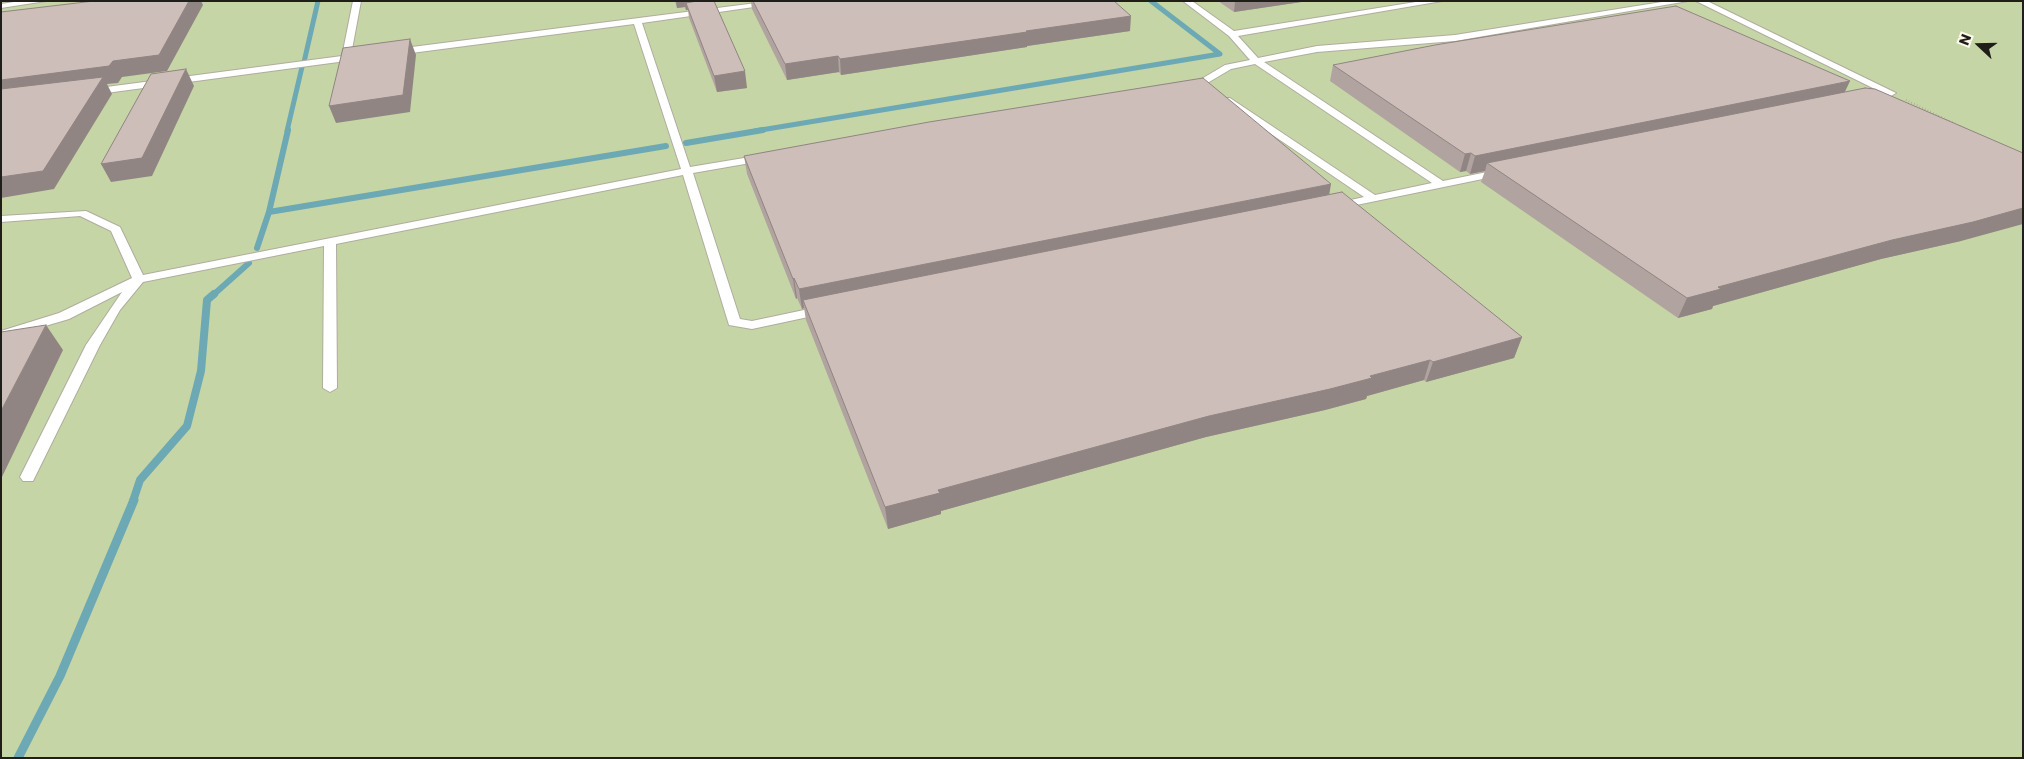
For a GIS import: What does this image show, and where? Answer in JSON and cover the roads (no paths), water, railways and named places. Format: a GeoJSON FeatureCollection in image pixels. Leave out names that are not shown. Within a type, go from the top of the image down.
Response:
{"type":"FeatureCollection","features":[{"type":"Feature","properties":{"kind":"lane"},"geometry":{"type":"LineString","coordinates":[[1,6],[42,1]]}},
{"type":"Feature","properties":{"kind":"lane"},"geometry":{"type":"LineString","coordinates":[[346,59],[357,1]]}},
{"type":"Feature","properties":{"kind":"lane"},"geometry":{"type":"LineString","coordinates":[[384,54],[792,1]]}},
{"type":"Feature","properties":{"kind":"lane"},"geometry":{"type":"LineString","coordinates":[[1188,1],[1232,34],[1255,60],[1441,184]]}},
{"type":"Feature","properties":{"kind":"lane"},"geometry":{"type":"LineString","coordinates":[[1232,34],[1438,1]]}},
{"type":"Feature","properties":{"kind":"lane"},"geometry":{"type":"LineString","coordinates":[[1209,88],[1228,67],[1318,48],[1455,38],[1684,1]]}},
{"type":"Feature","properties":{"kind":"lane"},"geometry":{"type":"LineString","coordinates":[[1700,1],[1891,93],[1852,101]]}},
{"type":"Feature","properties":{"kind":"lane"},"geometry":{"type":"LineString","coordinates":[[637,21],[685,171],[718,266],[734,322],[752,325],[839,307]]}},
{"type":"Feature","properties":{"kind":"lane"},"geometry":{"type":"LineString","coordinates":[[80,93],[365,56]]}},
{"type":"Feature","properties":{"kind":"lane"},"geometry":{"type":"LineString","coordinates":[[1182,86],[1209,88],[1372,198]]}},
{"type":"Feature","properties":{"kind":"lane"},"geometry":{"type":"LineString","coordinates":[[1,335],[64,316],[139,279],[685,171],[773,156]]}},
{"type":"Feature","properties":{"kind":"lane"},"geometry":{"type":"LineString","coordinates":[[1324,208],[1510,170]]}},
{"type":"Feature","properties":{"kind":"lane"},"geometry":{"type":"LineString","coordinates":[[1,219],[82,214],[116,229],[139,279]]}},
{"type":"Feature","properties":{"kind":"lane"},"geometry":{"type":"LineString","coordinates":[[330,242],[330,388]]}},
{"type":"Feature","properties":{"kind":"lane"},"geometry":{"type":"LineString","coordinates":[[28,477],[93,345],[115,310],[139,279]]}},
{"type":"Feature","properties":{"kind":"waterway"},"geometry":{"type":"LineString","coordinates":[[304,62],[318,1]]}},
{"type":"Feature","properties":{"kind":"waterway"},"geometry":{"type":"LineString","coordinates":[[755,131],[1220,54],[1151,1]]}},
{"type":"Feature","properties":{"kind":"waterway"},"geometry":{"type":"LineString","coordinates":[[287,131],[302,67]]}},
{"type":"Feature","properties":{"kind":"waterway"},"geometry":{"type":"LineString","coordinates":[[269,212],[288,130]]}},
{"type":"Feature","properties":{"kind":"waterway"},"geometry":{"type":"LineString","coordinates":[[686,143],[763,130]]}},
{"type":"Feature","properties":{"kind":"waterway"},"geometry":{"type":"LineString","coordinates":[[269,212],[666,146]]}},
{"type":"Feature","properties":{"kind":"waterway"},"geometry":{"type":"LineString","coordinates":[[257,248],[269,212]]}},
{"type":"Feature","properties":{"kind":"waterway"},"geometry":{"type":"LineString","coordinates":[[212,296],[249,263]]}},
{"type":"Feature","properties":{"kind":"waterway"},"geometry":{"type":"LineString","coordinates":[[133,501],[140,480],[187,426],[201,371],[207,300],[214,294]]}},
{"type":"Feature","properties":{"kind":"waterway"},"geometry":{"type":"LineString","coordinates":[[18,758],[60,676],[134,500]]}}]}
